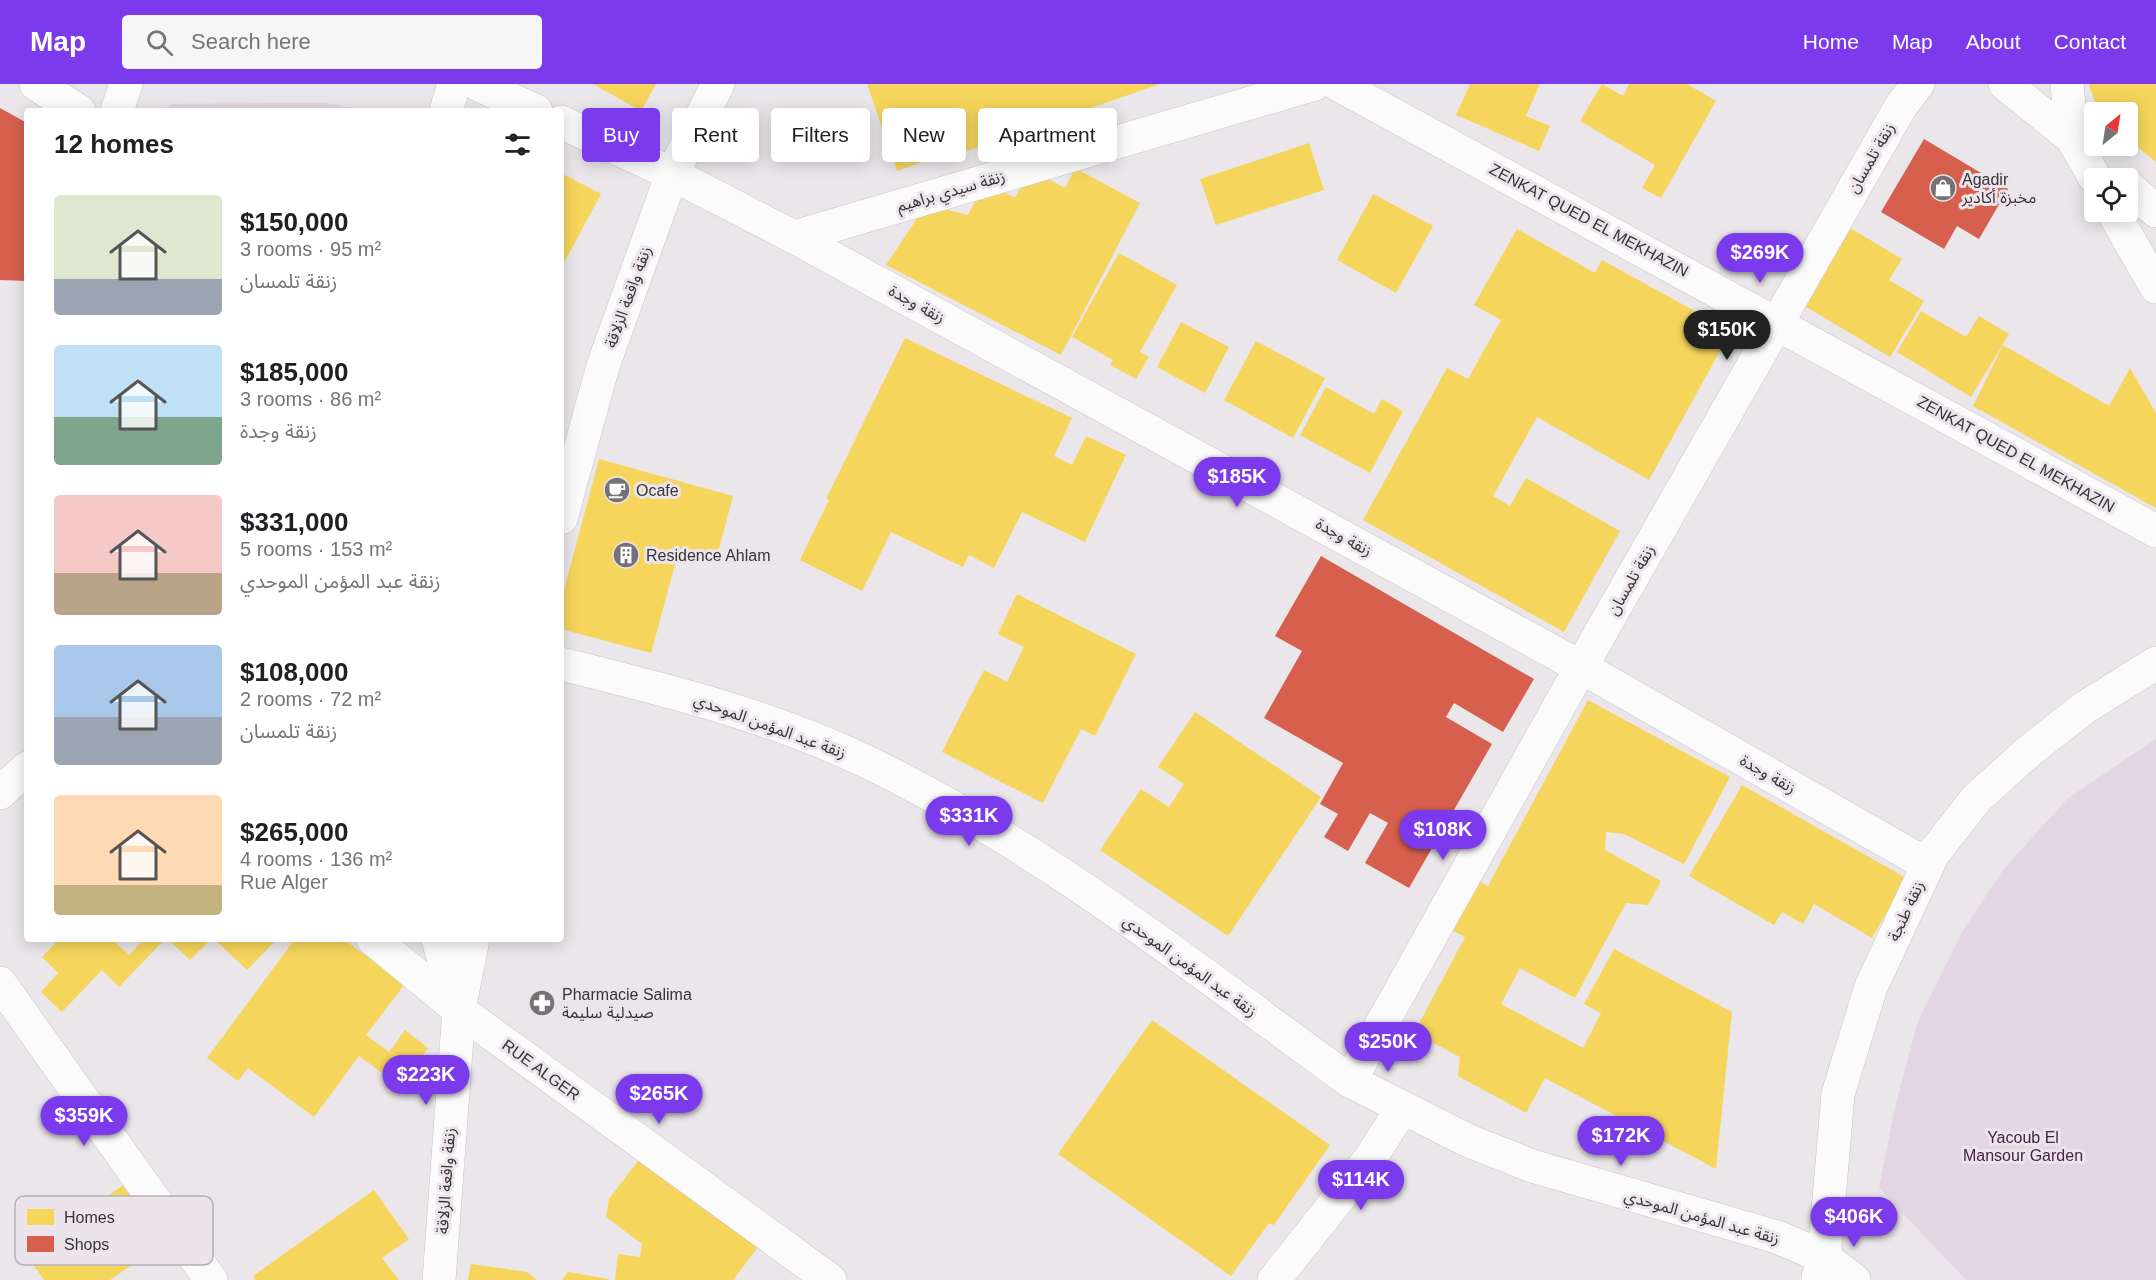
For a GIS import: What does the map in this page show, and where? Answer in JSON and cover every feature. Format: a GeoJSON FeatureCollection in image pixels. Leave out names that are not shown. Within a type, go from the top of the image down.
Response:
{"type":"FeatureCollection","features":[{"type":"Feature","properties":{"kind":"street"},"geometry":{"type":"LineString","coordinates":[[36,84],[74,108]]}},
{"type":"Feature","properties":{"kind":"street"},"geometry":{"type":"LineString","coordinates":[[118,108],[126,84]]}},
{"type":"Feature","properties":{"kind":"street"},"geometry":{"type":"LineString","coordinates":[[447,108],[454,84]]}},
{"type":"Feature","properties":{"kind":"street"},"geometry":{"type":"LineString","coordinates":[[477,84],[529,108]]}},
{"type":"Feature","properties":{"kind":"street","name":"زنقة واقعة الزلاقة"},"geometry":{"type":"LineString","coordinates":[[564,507],[603,366],[672,174],[718,84]]}},
{"type":"Feature","properties":{"kind":"street","name":"زنقة سيدي براهيم"},"geometry":{"type":"LineString","coordinates":[[794,237],[1315,84]]}},
{"type":"Feature","properties":{"kind":"street","name":"ZENKAT QUED EL MEKHAZIN"},"geometry":{"type":"LineString","coordinates":[[1337,84],[1778,322],[2156,531]]}},
{"type":"Feature","properties":{"kind":"street","name":"زنقة تلمسان"},"geometry":{"type":"LineString","coordinates":[[1350,1081],[1581,667],[1895,116],[1918,84]]}},
{"type":"Feature","properties":{"kind":"street"},"geometry":{"type":"LineString","coordinates":[[2005,84],[2107,168]]}},
{"type":"Feature","properties":{"kind":"street"},"geometry":{"type":"LineString","coordinates":[[2067,84],[2072,138],[2088,168]]}},
{"type":"Feature","properties":{"kind":"street","name":"زنقة وجدة"},"geometry":{"type":"LineString","coordinates":[[564,124],[672,174],[794,237],[1581,667],[1928,865]]}},
{"type":"Feature","properties":{"kind":"street"},"geometry":{"type":"LineString","coordinates":[[2138,195],[2156,211]]}},
{"type":"Feature","properties":{"kind":"street"},"geometry":{"type":"LineString","coordinates":[[2119,222],[2156,288]]}},
{"type":"Feature","properties":{"kind":"street","name":"زنقة طنجة"},"geometry":{"type":"LineString","coordinates":[[1821,1269],[1838,1094],[1871,987],[1928,865],[1952,828],[1976,799],[2028,752],[2084,708],[2156,663]]}},
{"type":"Feature","properties":{"kind":"street","name":"زنقة عبد المؤمن الموحدي"},"geometry":{"type":"LineString","coordinates":[[564,665],[699,699],[785,728],[865,761],[942,801],[1060,874],[1350,1081],[1402,1109],[1469,1141],[1532,1166],[1778,1237],[1821,1269],[1854,1280]]}},
{"type":"Feature","properties":{"kind":"street"},"geometry":{"type":"LineString","coordinates":[[0,793],[24,771]]}},
{"type":"Feature","properties":{"kind":"street","name":"RUE ALGER"},"geometry":{"type":"LineString","coordinates":[[377,942],[459,1010],[830,1280]]}},
{"type":"Feature","properties":{"kind":"street"},"geometry":{"type":"LineString","coordinates":[[439,942],[459,1010]]}},
{"type":"Feature","properties":{"kind":"street","name":"زنقة واقعة الزلاقة"},"geometry":{"type":"LineString","coordinates":[[439,1280],[459,1010],[472,942]]}},
{"type":"Feature","properties":{"kind":"street"},"geometry":{"type":"LineString","coordinates":[[0,983],[152,1196]]}},
{"type":"Feature","properties":{"kind":"street"},"geometry":{"type":"LineString","coordinates":[[1274,1280],[1369,1161],[1402,1109]]}},
{"type":"Feature","properties":{"kind":"street"},"geometry":{"type":"LineString","coordinates":[[201,1265],[212,1280]]}},
{"type":"Feature","properties":{"kind":"green space"},"geometry":{"type":"Polygon","coordinates":[[[325,103],[352,108],[166,108],[171,104],[325,103]]]}},
{"type":"Feature","properties":{"kind":"green space","name":"Yacoub El Mansour Garden"},"geometry":{"type":"Polygon","coordinates":[[[2156,739],[2156,1280],[1966,1280],[1879,1188],[1895,1107],[1918,1021],[1962,932],[2003,870],[2067,799],[2156,739]]]}},
{"type":"Feature","properties":{"kind":"building: Homes"},"geometry":{"type":"Polygon","coordinates":[[[593,84],[656,84],[643,108],[636,108],[593,84]]]}},
{"type":"Feature","properties":{"kind":"building: Homes"},"geometry":{"type":"Polygon","coordinates":[[[867,84],[1160,84],[1091,108],[978,108],[978,147],[966,151],[966,108],[882,108],[882,128],[867,84]]]}},
{"type":"Feature","properties":{"kind":"building: Homes"},"geometry":{"type":"Polygon","coordinates":[[[1470,84],[1540,84],[1526,116],[1550,126],[1539,151],[1456,115],[1470,84]]]}},
{"type":"Feature","properties":{"kind":"building: Homes"},"geometry":{"type":"Polygon","coordinates":[[[1602,84],[1623,96],[1629,84],[1687,84],[1716,101],[1661,198],[1642,188],[1655,165],[1580,121],[1602,84]]]}},
{"type":"Feature","properties":{"kind":"building: Homes"},"geometry":{"type":"Polygon","coordinates":[[[2089,84],[2156,84],[2156,162],[2138,147],[2138,102],[2095,102],[2089,84]]]}},
{"type":"Feature","properties":{"kind":"building: Homes"},"geometry":{"type":"Polygon","coordinates":[[[1309,143],[1324,190],[1216,225],[1200,179],[1309,143]]]}},
{"type":"Feature","properties":{"kind":"building: Homes"},"geometry":{"type":"Polygon","coordinates":[[[894,162],[922,162],[897,171],[894,162]]]}},
{"type":"Feature","properties":{"kind":"building: Homes"},"geometry":{"type":"Polygon","coordinates":[[[1075,168],[1140,203],[1061,355],[886,265],[926,205],[968,215],[985,182],[1015,198],[1030,170],[1065,188],[1075,168]]]}},
{"type":"Feature","properties":{"kind":"building: Homes"},"geometry":{"type":"Polygon","coordinates":[[[564,175],[601,194],[564,263],[564,175]]]}},
{"type":"Feature","properties":{"kind":"building: Homes"},"geometry":{"type":"Polygon","coordinates":[[[1373,194],[1433,226],[1396,293],[1337,260],[1373,194]]]}},
{"type":"Feature","properties":{"kind":"building: Homes"},"geometry":{"type":"Polygon","coordinates":[[[1850,228],[1902,259],[1889,280],[1924,301],[1890,357],[1803,305],[1850,228]]]}},
{"type":"Feature","properties":{"kind":"building: Homes"},"geometry":{"type":"Polygon","coordinates":[[[1517,229],[1595,273],[1602,260],[1731,331],[1649,480],[1537,417],[1493,496],[1510,506],[1526,478],[1620,531],[1564,632],[1363,520],[1447,368],[1468,379],[1501,320],[1474,305],[1517,229]]]}},
{"type":"Feature","properties":{"kind":"building: Homes"},"geometry":{"type":"Polygon","coordinates":[[[1119,253],[1177,285],[1140,352],[1149,357],[1136,379],[1110,365],[1113,360],[1072,337],[1119,253]]]}},
{"type":"Feature","properties":{"kind":"building: Homes"},"geometry":{"type":"Polygon","coordinates":[[[1921,311],[1966,337],[1979,316],[2009,334],[1971,397],[1897,352],[1921,311]]]}},
{"type":"Feature","properties":{"kind":"building: Homes"},"geometry":{"type":"Polygon","coordinates":[[[1181,322],[1229,347],[1205,393],[1157,367],[1181,322]]]}},
{"type":"Feature","properties":{"kind":"building: Homes"},"geometry":{"type":"Polygon","coordinates":[[[905,338],[1072,418],[1054,456],[1072,465],[1086,436],[1126,455],[1085,542],[1022,512],[994,568],[969,555],[963,567],[891,532],[862,591],[800,560],[829,500],[826,499],[905,338]]]}},
{"type":"Feature","properties":{"kind":"building: Homes"},"geometry":{"type":"Polygon","coordinates":[[[1256,341],[1325,378],[1293,438],[1224,400],[1256,341]]]}},
{"type":"Feature","properties":{"kind":"building: Homes"},"geometry":{"type":"Polygon","coordinates":[[[2003,345],[2109,406],[2130,368],[2156,413],[2156,508],[1973,406],[2003,345]]]}},
{"type":"Feature","properties":{"kind":"building: Homes"},"geometry":{"type":"Polygon","coordinates":[[[1326,387],[1374,414],[1382,399],[1403,411],[1370,473],[1300,435],[1326,387]]]}},
{"type":"Feature","properties":{"kind":"building: Homes","name":"Residence Ahlam"},"geometry":{"type":"Polygon","coordinates":[[[599,459],[733,496],[716,560],[679,550],[651,653],[564,630],[564,590],[599,459]]]}},
{"type":"Feature","properties":{"kind":"building: Homes"},"geometry":{"type":"Polygon","coordinates":[[[1017,594],[1136,654],[1095,736],[1081,729],[1043,803],[942,752],[984,670],[1007,682],[1024,647],[998,634],[1017,594]]]}},
{"type":"Feature","properties":{"kind":"building: Homes"},"geometry":{"type":"Polygon","coordinates":[[[1588,700],[1730,777],[1684,864],[1624,834],[1606,832],[1605,850],[1661,881],[1648,905],[1626,903],[1575,998],[1520,968],[1501,1004],[1583,1048],[1601,1013],[1584,1004],[1614,949],[1732,1012],[1716,1169],[1545,1078],[1526,1113],[1458,1076],[1460,1057],[1414,1033],[1465,937],[1446,927],[1473,878],[1488,886],[1588,700]]]}},
{"type":"Feature","properties":{"kind":"building: Homes"},"geometry":{"type":"Polygon","coordinates":[[[1195,712],[1321,797],[1228,936],[1100,850],[1141,789],[1169,807],[1184,784],[1158,767],[1195,712]]]}},
{"type":"Feature","properties":{"kind":"building: Homes"},"geometry":{"type":"Polygon","coordinates":[[[1742,785],[1906,878],[1872,938],[1814,904],[1803,924],[1782,912],[1774,925],[1689,876],[1742,785]]]}},
{"type":"Feature","properties":{"kind":"building: Homes"},"geometry":{"type":"Polygon","coordinates":[[[56,942],[115,942],[129,955],[141,942],[162,942],[119,987],[102,970],[62,1012],[41,992],[58,973],[42,957],[56,942]]]}},
{"type":"Feature","properties":{"kind":"building: Homes"},"geometry":{"type":"Polygon","coordinates":[[[171,942],[208,942],[190,960],[171,942]]]}},
{"type":"Feature","properties":{"kind":"building: Homes"},"geometry":{"type":"Polygon","coordinates":[[[217,942],[274,942],[247,970],[217,942]]]}},
{"type":"Feature","properties":{"kind":"building: Homes"},"geometry":{"type":"Polygon","coordinates":[[[293,942],[347,942],[405,984],[366,1035],[389,1052],[405,1030],[428,1048],[400,1086],[359,1056],[314,1117],[248,1068],[238,1081],[207,1058],[293,942]]]}},
{"type":"Feature","properties":{"kind":"building: Homes"},"geometry":{"type":"Polygon","coordinates":[[[1152,1020],[1330,1145],[1274,1225],[1269,1223],[1231,1276],[1058,1154],[1152,1020]]]}},
{"type":"Feature","properties":{"kind":"building: Homes"},"geometry":{"type":"Polygon","coordinates":[[[640,1158],[758,1247],[733,1280],[615,1280],[618,1254],[640,1257],[642,1244],[606,1217],[609,1199],[640,1158]]]}},
{"type":"Feature","properties":{"kind":"building: Homes"},"geometry":{"type":"Polygon","coordinates":[[[128,1182],[138,1196],[108,1196],[128,1182]]]}},
{"type":"Feature","properties":{"kind":"building: Homes"},"geometry":{"type":"Polygon","coordinates":[[[374,1190],[409,1239],[382,1258],[399,1280],[256,1280],[253,1276],[374,1190]]]}},
{"type":"Feature","properties":{"kind":"building: Homes"},"geometry":{"type":"Polygon","coordinates":[[[471,1264],[527,1272],[537,1280],[468,1280],[471,1264]]]}},
{"type":"Feature","properties":{"kind":"building: Homes"},"geometry":{"type":"Polygon","coordinates":[[[33,1265],[132,1265],[110,1280],[44,1280],[33,1265]]]}},
{"type":"Feature","properties":{"kind":"building: Homes"},"geometry":{"type":"Polygon","coordinates":[[[568,1272],[609,1279],[609,1280],[562,1280],[568,1272]]]}},
{"type":"Feature","properties":{"kind":"building: Shops"},"geometry":{"type":"Polygon","coordinates":[[[0,108],[24,121],[24,281],[0,280],[0,108]]]}},
{"type":"Feature","properties":{"kind":"building: Shops"},"geometry":{"type":"Polygon","coordinates":[[[1924,139],[2008,189],[1979,239],[1957,226],[1944,249],[1881,212],[1924,139]]]}},
{"type":"Feature","properties":{"kind":"building: Shops"},"geometry":{"type":"Polygon","coordinates":[[[1321,556],[1534,679],[1503,732],[1454,703],[1446,717],[1492,744],[1409,888],[1365,863],[1388,823],[1370,813],[1348,851],[1324,837],[1338,814],[1320,804],[1343,763],[1264,718],[1302,651],[1275,636],[1321,556]]]}},
{"type":"Feature","properties":{"kind":"place","name":"Agadir مخبزة أكادير"},"geometry":{"type":"Point","coordinates":[1943,188]}},
{"type":"Feature","properties":{"kind":"place","name":"Ocafe"},"geometry":{"type":"Point","coordinates":[617,490]}},
{"type":"Feature","properties":{"kind":"place","name":"Residence Ahlam"},"geometry":{"type":"Point","coordinates":[626,555]}},
{"type":"Feature","properties":{"kind":"place","name":"Pharmacie Salima صيدلية سليمة"},"geometry":{"type":"Point","coordinates":[542,1003]}}]}
